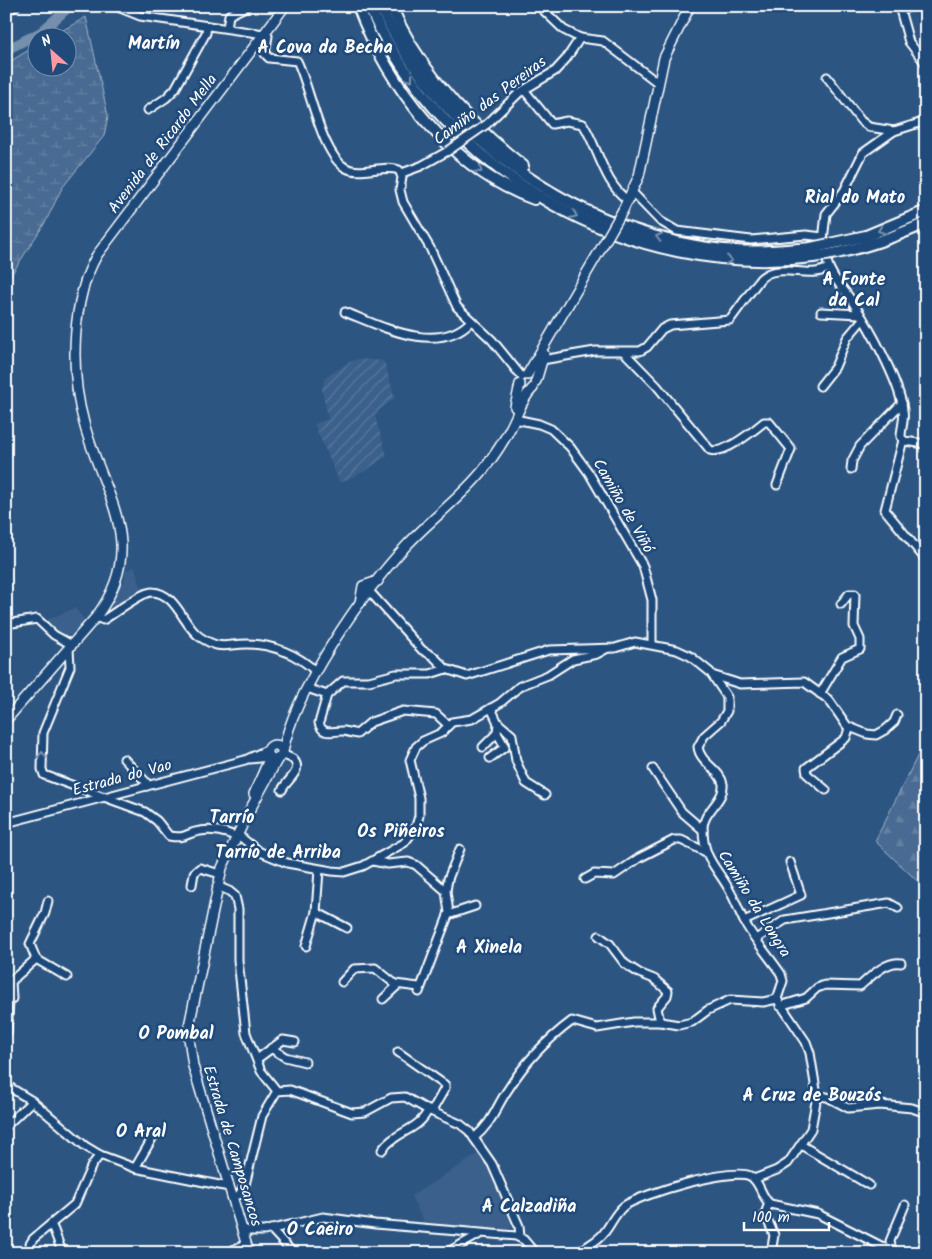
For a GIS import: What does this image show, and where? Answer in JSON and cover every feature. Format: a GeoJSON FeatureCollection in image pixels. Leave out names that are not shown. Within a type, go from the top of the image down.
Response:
{"type":"FeatureCollection","features":[{"type":"Feature","properties":{"kind":"highway"},"geometry":{"type":"LineString","coordinates":[[358,6],[379,53],[409,98],[441,135],[481,173],[514,192],[553,206],[634,242],[690,255],[780,262],[866,236],[926,211]]}},
{"type":"Feature","properties":{"kind":"highway"},"geometry":{"type":"LineString","coordinates":[[369,6],[394,55],[439,114],[489,161],[523,187],[553,206]]}},
{"type":"Feature","properties":{"kind":"highway"},"geometry":{"type":"LineString","coordinates":[[380,6],[414,67],[453,115],[497,156],[532,180],[578,206],[646,234],[690,245],[736,251],[812,253],[877,242],[926,223]]}},
{"type":"Feature","properties":{"kind":"highway"},"geometry":{"type":"LineString","coordinates":[[391,6],[403,30],[429,71],[476,126],[515,160],[537,177],[572,199],[578,206]]}},
{"type":"Feature","properties":{"kind":"main road","name":"Avenida de Ricardo Mella"},"geometry":{"type":"LineString","coordinates":[[6,720],[96,617],[114,586],[121,546],[119,518],[97,457],[77,380],[80,306],[88,272],[97,255],[285,6]]}},
{"type":"Feature","properties":{"kind":"main road"},"geometry":{"type":"LineString","coordinates":[[503,440],[512,418],[523,378],[631,197],[644,156],[664,58],[690,6]]}},
{"type":"Feature","properties":{"kind":"main road"},"geometry":{"type":"LineString","coordinates":[[366,589],[378,580],[407,545],[477,478],[503,440],[527,393],[534,384],[554,328]]}},
{"type":"Feature","properties":{"kind":"main road","name":"Avenida de Ricardo Mella"},"geometry":{"type":"LineString","coordinates":[[79,344],[85,416]]}},
{"type":"Feature","properties":{"kind":"main road"},"geometry":{"type":"LineString","coordinates":[[523,378],[532,375],[534,384]]}},
{"type":"Feature","properties":{"kind":"main road"},"geometry":{"type":"LineString","coordinates":[[523,378],[526,390],[534,384]]}},
{"type":"Feature","properties":{"kind":"main road","name":"Estrada de Camposancos"},"geometry":{"type":"LineString","coordinates":[[247,1248],[193,1066],[188,1038],[220,874],[236,836],[307,688],[359,606],[366,589]]}},
{"type":"Feature","properties":{"kind":"main road","name":"Estrada de Camposancos"},"geometry":{"type":"LineString","coordinates":[[246,817],[264,769],[275,753]]}},
{"type":"Feature","properties":{"kind":"street"},"geometry":{"type":"LineString","coordinates":[[6,11],[16,6]]}},
{"type":"Feature","properties":{"kind":"street"},"geometry":{"type":"LineString","coordinates":[[115,6],[140,16],[264,34],[268,36],[265,54],[270,58],[295,60],[298,63],[327,144],[343,166],[352,170],[396,168],[402,173],[400,190],[403,202],[430,248],[457,307],[505,353],[523,378]]}},
{"type":"Feature","properties":{"kind":"street"},"geometry":{"type":"LineString","coordinates":[[227,28],[229,15],[247,6]]}},
{"type":"Feature","properties":{"kind":"street"},"geometry":{"type":"LineString","coordinates":[[539,6],[556,24],[580,38],[603,41],[658,83]]}},
{"type":"Feature","properties":{"kind":"street"},"geometry":{"type":"LineString","coordinates":[[915,6],[900,8],[909,42],[926,64]]}},
{"type":"Feature","properties":{"kind":"street"},"geometry":{"type":"LineString","coordinates":[[148,110],[166,98],[175,88],[206,33],[207,26]]}},
{"type":"Feature","properties":{"kind":"street","name":"Camiño das Pereiras"},"geometry":{"type":"LineString","coordinates":[[402,173],[448,152],[487,124],[516,96],[555,70],[566,59],[580,38]]}},
{"type":"Feature","properties":{"kind":"street"},"geometry":{"type":"LineString","coordinates":[[827,77],[861,121],[869,127],[894,131]]}},
{"type":"Feature","properties":{"kind":"street"},"geometry":{"type":"LineString","coordinates":[[525,91],[552,124],[567,121],[583,124],[594,141],[608,175],[622,197],[631,197],[660,222],[678,231],[751,240],[806,235],[823,238],[826,214],[844,191],[858,160],[874,144],[894,131],[926,122]]}},
{"type":"Feature","properties":{"kind":"street"},"geometry":{"type":"LineString","coordinates":[[544,360],[595,351],[624,352],[643,350],[662,329],[670,325],[730,320],[766,274],[775,272],[818,272],[828,265],[861,317],[890,371],[902,403],[904,412],[902,440],[885,510],[926,560]]}},
{"type":"Feature","properties":{"kind":"street"},"geometry":{"type":"LineString","coordinates":[[345,312],[401,334],[424,338],[450,333],[466,326],[471,321]]}},
{"type":"Feature","properties":{"kind":"street"},"geometry":{"type":"LineString","coordinates":[[821,312],[861,317]]}},
{"type":"Feature","properties":{"kind":"street"},"geometry":{"type":"LineString","coordinates":[[820,386],[835,367],[847,338],[861,317]]}},
{"type":"Feature","properties":{"kind":"street"},"geometry":{"type":"LineString","coordinates":[[624,352],[657,386],[710,450],[717,451],[738,441],[764,422],[769,422],[791,449],[777,485]]}},
{"type":"Feature","properties":{"kind":"street"},"geometry":{"type":"LineString","coordinates":[[851,469],[852,461],[860,446],[902,403]]}},
{"type":"Feature","properties":{"kind":"street","name":"Camiño de Viñó"},"geometry":{"type":"LineString","coordinates":[[515,418],[551,429],[570,447],[589,473],[605,504],[643,566],[652,600],[652,644]]}},
{"type":"Feature","properties":{"kind":"street"},"geometry":{"type":"LineString","coordinates":[[902,440],[926,444]]}},
{"type":"Feature","properties":{"kind":"street"},"geometry":{"type":"LineString","coordinates":[[366,589],[422,650],[433,656],[446,669],[467,676],[542,651],[607,648],[635,642],[652,644],[683,652],[715,676],[740,684],[800,681],[829,700],[849,728],[876,735],[890,726],[898,715]]}},
{"type":"Feature","properties":{"kind":"street"},"geometry":{"type":"LineString","coordinates":[[96,617],[103,620],[144,594],[154,592],[172,601],[194,632],[219,647],[250,644],[290,653],[316,672]]}},
{"type":"Feature","properties":{"kind":"street"},"geometry":{"type":"LineString","coordinates":[[820,694],[842,657],[860,649],[860,638],[854,626],[855,594],[849,594],[841,604]]}},
{"type":"Feature","properties":{"kind":"street"},"geometry":{"type":"LineString","coordinates":[[6,624],[37,619],[54,635],[71,646],[70,667],[43,732],[42,769],[46,777],[145,812],[157,821],[169,836],[182,838],[203,830],[226,832],[236,836],[274,860],[319,870],[350,871],[396,849],[411,836],[419,818],[420,809],[410,760],[412,754],[423,741],[441,733],[448,724],[472,718],[491,708],[520,686],[548,675],[567,662],[597,654],[607,648]]}},
{"type":"Feature","properties":{"kind":"street"},"geometry":{"type":"LineString","coordinates":[[446,669],[430,674],[396,674],[369,681],[343,681],[327,695],[319,723],[320,728],[326,732],[357,734],[371,722],[403,711],[436,714],[448,724]]}},
{"type":"Feature","properties":{"kind":"street"},"geometry":{"type":"LineString","coordinates":[[653,769],[682,812],[703,830],[705,820],[723,789],[721,780],[701,757],[698,747],[704,736],[721,721],[727,711],[727,697],[715,676]]}},
{"type":"Feature","properties":{"kind":"street"},"geometry":{"type":"LineString","coordinates":[[307,688],[327,695]]}},
{"type":"Feature","properties":{"kind":"street"},"geometry":{"type":"LineString","coordinates":[[491,708],[498,723],[512,735],[516,761],[528,786],[545,795]]}},
{"type":"Feature","properties":{"kind":"street"},"geometry":{"type":"LineString","coordinates":[[483,747],[497,733],[498,723]]}},
{"type":"Feature","properties":{"kind":"street"},"geometry":{"type":"LineString","coordinates":[[826,790],[807,774],[806,768],[846,738],[849,728]]}},
{"type":"Feature","properties":{"kind":"street"},"geometry":{"type":"LineString","coordinates":[[490,758],[505,750],[505,745],[497,733]]}},
{"type":"Feature","properties":{"kind":"street"},"geometry":{"type":"LineString","coordinates":[[275,753],[293,759],[297,767],[297,772],[282,790]]}},
{"type":"Feature","properties":{"kind":"street","name":"Estrada do Vao"},"geometry":{"type":"LineString","coordinates":[[6,823],[275,753]]}},
{"type":"Feature","properties":{"kind":"street","name":"Estrada do Vao"},"geometry":{"type":"LineString","coordinates":[[245,760],[260,759],[275,753]]}},
{"type":"Feature","properties":{"kind":"street"},"geometry":{"type":"LineString","coordinates":[[124,759],[146,782],[147,786]]}},
{"type":"Feature","properties":{"kind":"street"},"geometry":{"type":"LineString","coordinates":[[260,759],[264,769]]}},
{"type":"Feature","properties":{"kind":"street","name":"Camiño da Longra"},"geometry":{"type":"LineString","coordinates":[[703,830],[706,852],[713,867],[731,893],[744,921],[783,978],[778,1002]]}},
{"type":"Feature","properties":{"kind":"street"},"geometry":{"type":"LineString","coordinates":[[585,879],[594,874],[614,875],[639,858],[674,840],[681,840],[706,852]]}},
{"type":"Feature","properties":{"kind":"street"},"geometry":{"type":"LineString","coordinates":[[342,982],[354,969],[375,968],[398,985],[419,989],[448,915],[449,904],[446,891],[448,879],[460,849]]}},
{"type":"Feature","properties":{"kind":"street"},"geometry":{"type":"LineString","coordinates":[[373,860],[388,864],[408,862],[416,865],[446,891]]}},
{"type":"Feature","properties":{"kind":"street"},"geometry":{"type":"LineString","coordinates":[[744,921],[801,896],[790,862]]}},
{"type":"Feature","properties":{"kind":"street"},"geometry":{"type":"LineString","coordinates":[[192,885],[194,873],[200,868],[220,874]]}},
{"type":"Feature","properties":{"kind":"street"},"geometry":{"type":"LineString","coordinates":[[306,946],[316,912],[319,870]]}},
{"type":"Feature","properties":{"kind":"street"},"geometry":{"type":"LineString","coordinates":[[217,886],[233,893],[237,902],[238,960],[246,1033],[258,1059],[261,1072],[277,1091]]}},
{"type":"Feature","properties":{"kind":"street"},"geometry":{"type":"LineString","coordinates":[[48,901],[44,916],[31,940],[31,948],[36,959],[67,977]]}},
{"type":"Feature","properties":{"kind":"street"},"geometry":{"type":"LineString","coordinates":[[756,939],[785,920],[888,903],[898,908]]}},
{"type":"Feature","properties":{"kind":"street"},"geometry":{"type":"LineString","coordinates":[[448,915],[475,906]]}},
{"type":"Feature","properties":{"kind":"street"},"geometry":{"type":"LineString","coordinates":[[316,912],[347,928]]}},
{"type":"Feature","properties":{"kind":"street"},"geometry":{"type":"LineString","coordinates":[[599,936],[610,944],[625,964],[638,973],[654,979],[668,992],[657,1008],[660,1022]]}},
{"type":"Feature","properties":{"kind":"street"},"geometry":{"type":"LineString","coordinates":[[7,1033],[8,1003],[12,995],[11,981],[36,959]]}},
{"type":"Feature","properties":{"kind":"street"},"geometry":{"type":"LineString","coordinates":[[474,1138],[488,1127],[508,1088],[536,1053],[572,1021],[597,1028],[624,1023],[660,1022],[679,1025],[692,1022],[708,1010],[730,1000],[778,1002],[806,998],[817,988],[825,984],[860,986],[878,971],[896,963],[901,964]]}},
{"type":"Feature","properties":{"kind":"street"},"geometry":{"type":"LineString","coordinates":[[382,999],[398,985]]}},
{"type":"Feature","properties":{"kind":"street"},"geometry":{"type":"LineString","coordinates":[[754,1179],[783,1167],[801,1145],[811,1129],[818,1096],[810,1053],[806,1042],[778,1002]]}},
{"type":"Feature","properties":{"kind":"street"},"geometry":{"type":"LineString","coordinates":[[258,1059],[283,1040],[295,1042]]}},
{"type":"Feature","properties":{"kind":"street"},"geometry":{"type":"LineString","coordinates":[[271,1048],[285,1057],[305,1062]]}},
{"type":"Feature","properties":{"kind":"street"},"geometry":{"type":"LineString","coordinates":[[382,1150],[392,1138],[421,1122],[445,1088],[445,1085],[398,1052]]}},
{"type":"Feature","properties":{"kind":"street"},"geometry":{"type":"LineString","coordinates":[[6,1085],[32,1101],[85,1146],[100,1155],[136,1168],[229,1186]]}},
{"type":"Feature","properties":{"kind":"street"},"geometry":{"type":"LineString","coordinates":[[277,1091],[290,1090],[352,1113],[365,1112],[391,1098],[400,1096],[464,1126],[492,1164],[519,1226],[522,1238],[532,1251]]}},
{"type":"Feature","properties":{"kind":"street"},"geometry":{"type":"LineString","coordinates":[[232,1197],[239,1195],[245,1185],[262,1116],[277,1091]]}},
{"type":"Feature","properties":{"kind":"street"},"geometry":{"type":"LineString","coordinates":[[818,1096],[848,1108],[880,1105],[912,1108],[926,1113]]}},
{"type":"Feature","properties":{"kind":"street"},"geometry":{"type":"LineString","coordinates":[[6,1126],[32,1101]]}},
{"type":"Feature","properties":{"kind":"street"},"geometry":{"type":"LineString","coordinates":[[136,1168],[153,1137]]}},
{"type":"Feature","properties":{"kind":"street"},"geometry":{"type":"LineString","coordinates":[[801,1145],[870,1185]]}},
{"type":"Feature","properties":{"kind":"street"},"geometry":{"type":"LineString","coordinates":[[31,1253],[31,1241],[75,1204],[92,1165],[100,1155]]}},
{"type":"Feature","properties":{"kind":"street"},"geometry":{"type":"LineString","coordinates":[[579,1253],[601,1236],[620,1210],[642,1197],[716,1176],[744,1174],[754,1179],[769,1203],[818,1214],[893,1252]]}},
{"type":"Feature","properties":{"kind":"street"},"geometry":{"type":"LineString","coordinates":[[769,1203],[766,1214],[774,1235],[771,1253]]}},
{"type":"Feature","properties":{"kind":"street"},"geometry":{"type":"LineString","coordinates":[[893,1252],[890,1241],[905,1205]]}},
{"type":"Feature","properties":{"kind":"street"},"geometry":{"type":"LineString","coordinates":[[241,1228],[256,1232],[323,1217],[522,1238]]}},
{"type":"Feature","properties":{"kind":"street"},"geometry":{"type":"LineString","coordinates":[[51,1224],[57,1232],[58,1242],[63,1253]]}},
{"type":"Feature","properties":{"kind":"street"},"geometry":{"type":"LineString","coordinates":[[270,1229],[292,1253]]}},
{"type":"Feature","properties":{"kind":"street"},"geometry":{"type":"LineString","coordinates":[[446,1253],[480,1234]]}},
{"type":"Feature","properties":{"kind":"street"},"geometry":{"type":"LineString","coordinates":[[878,1253],[880,1245]]}},
{"type":"Feature","properties":{"kind":"street"},"geometry":{"type":"LineString","coordinates":[[226,1253],[247,1248]]}},
{"type":"Feature","properties":{"kind":"shaded area"},"geometry":{"type":"Polygon","coordinates":[[[357,359],[384,361],[395,398],[380,410],[375,417],[387,456],[365,471],[340,483],[314,424],[328,419],[322,389],[325,378],[357,359]]]}},
{"type":"Feature","properties":{"kind":"shaded area"},"geometry":{"type":"Polygon","coordinates":[[[135,567],[142,591],[113,608],[112,603],[125,579],[125,571],[135,567]]]}},
{"type":"Feature","properties":{"kind":"shaded area"},"geometry":{"type":"Polygon","coordinates":[[[75,608],[86,622],[71,635],[62,635],[45,621],[75,608]]]}},
{"type":"Feature","properties":{"kind":"shaded area"},"geometry":{"type":"Polygon","coordinates":[[[481,1152],[491,1169],[489,1170],[512,1227],[508,1230],[494,1231],[424,1222],[411,1196],[481,1152]]]}},
{"type":"Feature","properties":{"kind":"green space"},"geometry":{"type":"Polygon","coordinates":[[[86,17],[108,116],[104,136],[62,188],[46,221],[6,283],[6,64],[28,51],[28,78],[78,78],[78,28],[67,28],[86,17]]]}},
{"type":"Feature","properties":{"kind":"green space"},"geometry":{"type":"Polygon","coordinates":[[[926,739],[926,889],[875,841],[926,739]]]}},
{"type":"Feature","properties":{"kind":"waterway"},"geometry":{"type":"LineString","coordinates":[[6,50],[41,32],[70,6]]}},
{"type":"Feature","properties":{"kind":"district","name":"Martín"},"geometry":{"type":"Point","coordinates":[154,44]}},
{"type":"Feature","properties":{"kind":"district","name":"A Cova da Becha"},"geometry":{"type":"Point","coordinates":[325,48]}},
{"type":"Feature","properties":{"kind":"district","name":"Rial do Mato"},"geometry":{"type":"Point","coordinates":[855,198]}},
{"type":"Feature","properties":{"kind":"district","name":"A Fonte da Cal"},"geometry":{"type":"Point","coordinates":[854,290]}},
{"type":"Feature","properties":{"kind":"district","name":"Tarrío"},"geometry":{"type":"Point","coordinates":[232,818]}},
{"type":"Feature","properties":{"kind":"district","name":"Os Piñeiros"},"geometry":{"type":"Point","coordinates":[401,832]}},
{"type":"Feature","properties":{"kind":"district","name":"Tarrío de Arriba"},"geometry":{"type":"Point","coordinates":[278,853]}},
{"type":"Feature","properties":{"kind":"district","name":"A Xinela"},"geometry":{"type":"Point","coordinates":[489,948]}},
{"type":"Feature","properties":{"kind":"district","name":"O Pombal"},"geometry":{"type":"Point","coordinates":[176,1034]}},
{"type":"Feature","properties":{"kind":"district","name":"A Cruz de Bouzós"},"geometry":{"type":"Point","coordinates":[812,1096]}},
{"type":"Feature","properties":{"kind":"district","name":"O Aral"},"geometry":{"type":"Point","coordinates":[141,1132]}},
{"type":"Feature","properties":{"kind":"district","name":"A Calzadiña"},"geometry":{"type":"Point","coordinates":[529,1207]}},
{"type":"Feature","properties":{"kind":"district","name":"O Caeiro"},"geometry":{"type":"Point","coordinates":[320,1230]}}]}
